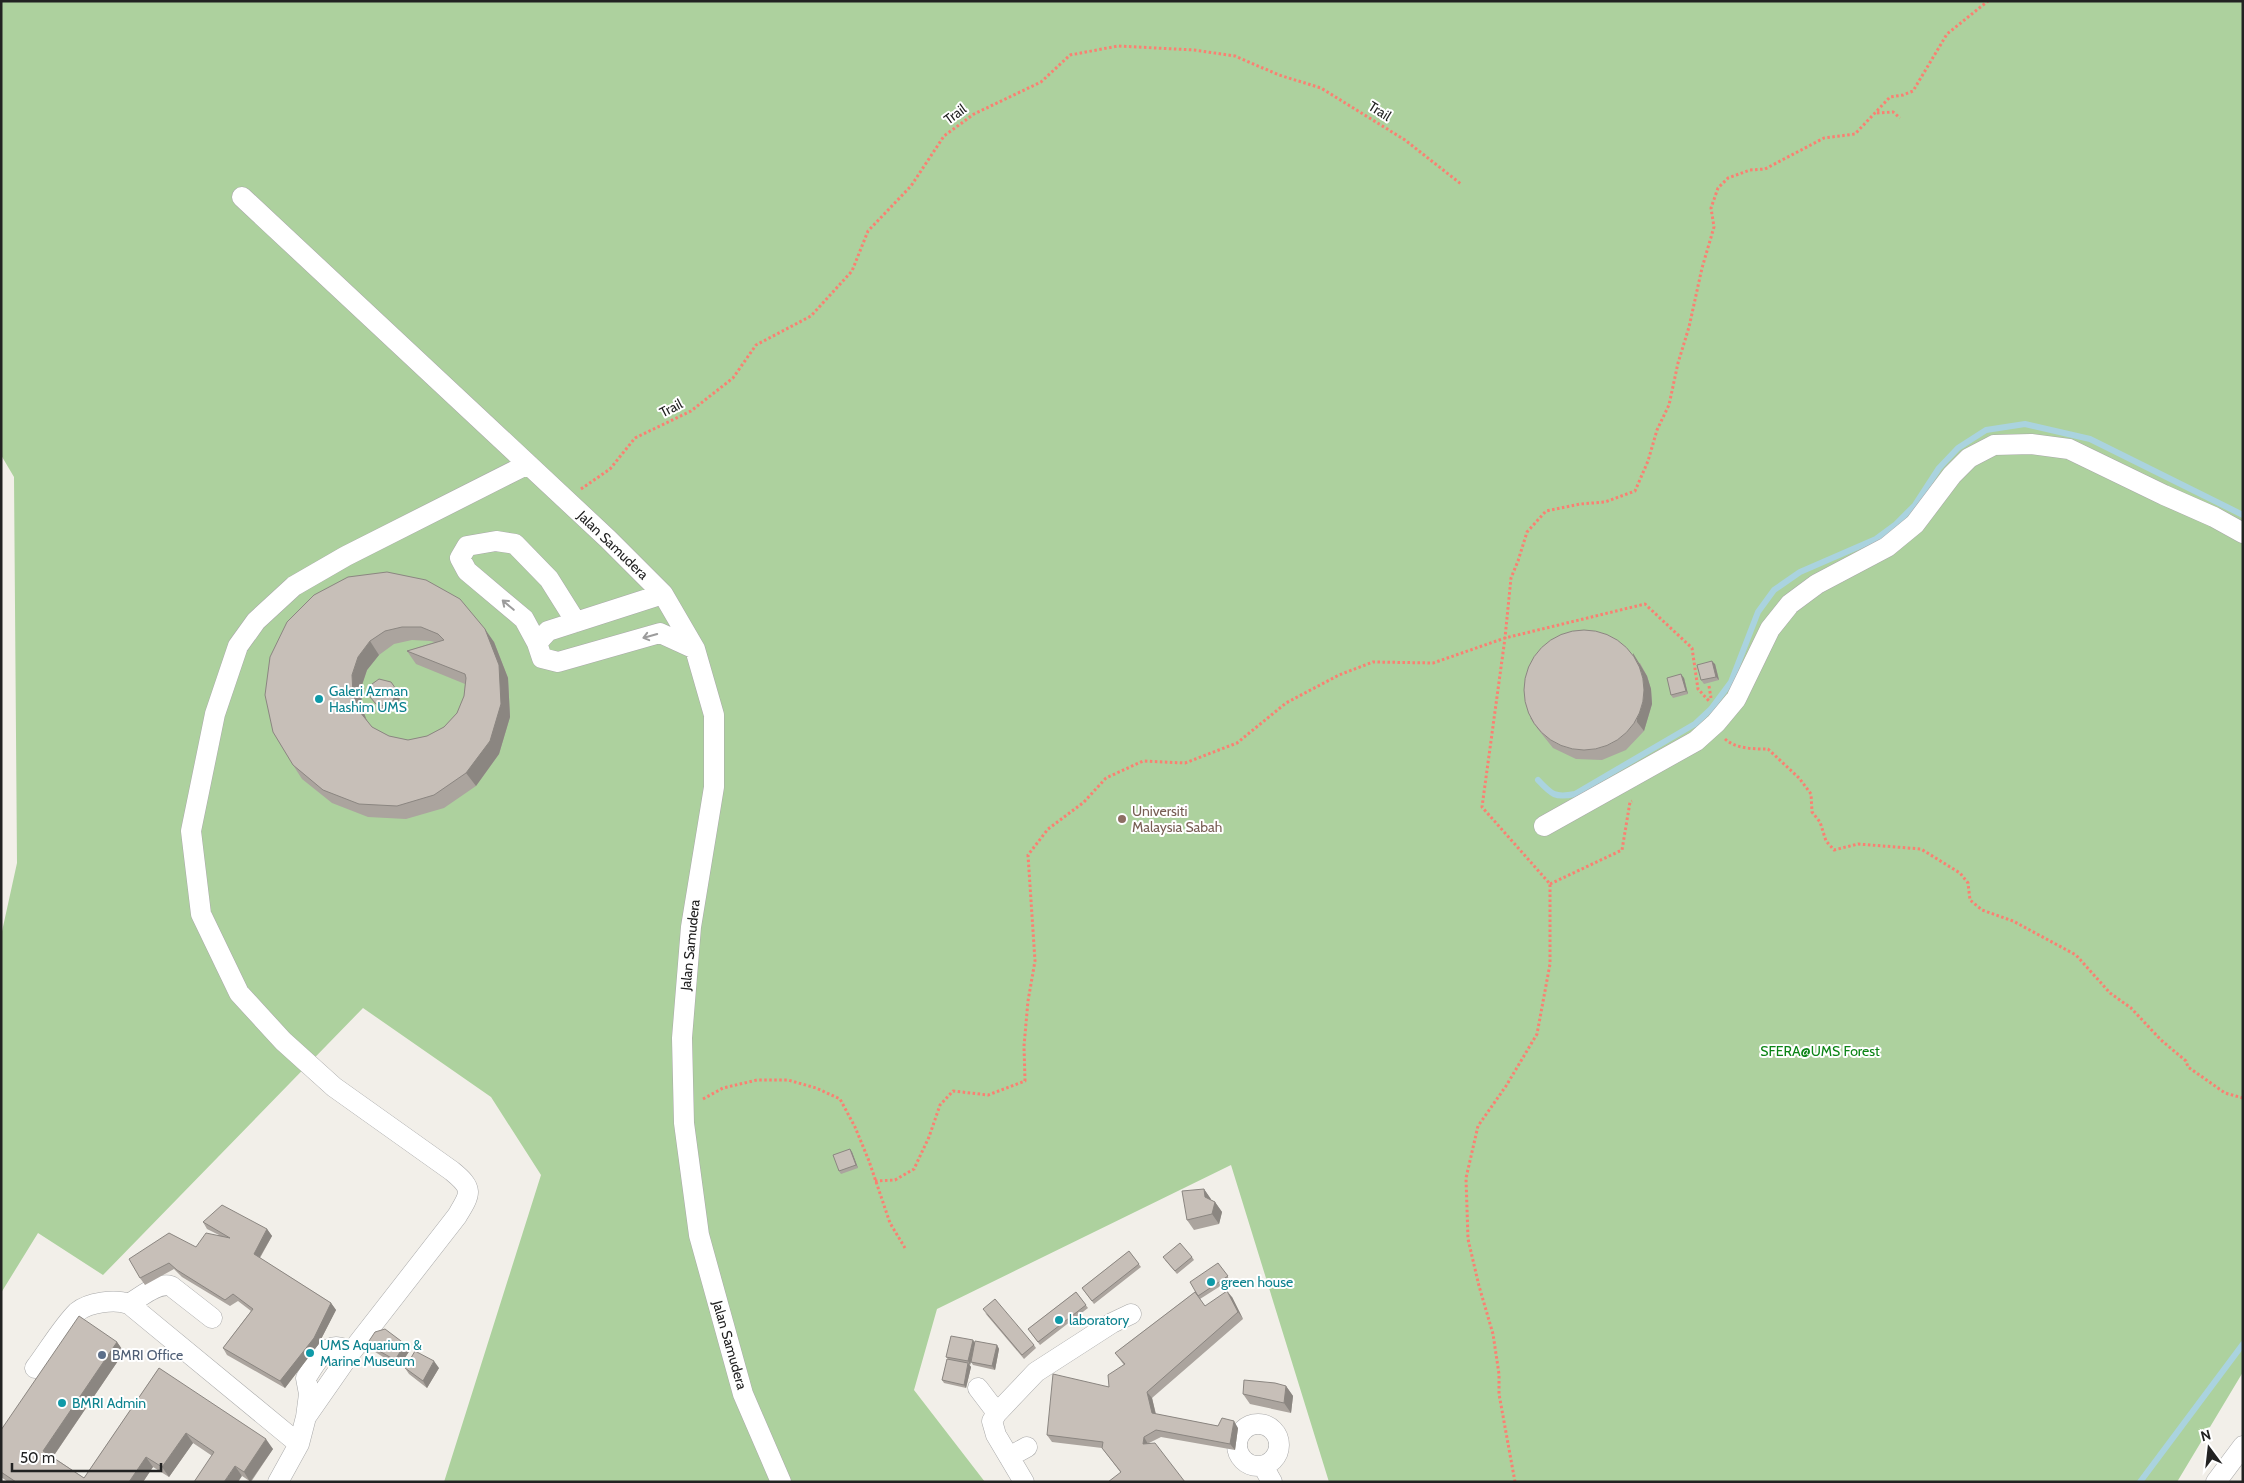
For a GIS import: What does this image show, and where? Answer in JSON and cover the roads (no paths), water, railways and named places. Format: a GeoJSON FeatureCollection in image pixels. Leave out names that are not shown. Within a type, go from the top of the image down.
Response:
{"type":"FeatureCollection","features":[{"type":"Feature","properties":{"kind":"street","name":"Jalan Samudera"},"geometry":{"type":"LineString","coordinates":[[242,196],[664,594],[695,649],[714,715],[714,787],[691,927],[682,1038],[684,1123],[699,1235],[743,1394],[781,1482]]}},
{"type":"Feature","properties":{"kind":"street"},"geometry":{"type":"LineString","coordinates":[[1544,826],[1696,741],[1716,723],[1736,699],[1770,629],[1790,604],[1817,584],[1887,547],[1915,524],[1952,475],[1969,458],[1994,445],[2032,444],[2069,449],[2243,532]]}},
{"type":"Feature","properties":{"kind":"street"},"geometry":{"type":"LineString","coordinates":[[278,1482],[299,1444],[306,1417],[352,1351],[457,1216],[468,1197],[468,1190],[465,1182],[452,1171],[334,1086],[283,1041],[239,993],[201,914],[191,831],[215,714],[238,646],[256,621],[294,586],[346,556],[528,464]]}},
{"type":"Feature","properties":{"kind":"street"},"geometry":{"type":"LineString","coordinates":[[576,622],[549,579],[515,544],[496,541],[467,546],[460,558],[467,571],[524,619],[537,643],[542,658],[558,662],[660,633],[695,649]]}},
{"type":"Feature","properties":{"kind":"street"},"geometry":{"type":"LineString","coordinates":[[537,643],[548,631],[664,594]]}},
{"type":"Feature","properties":{"kind":"street"},"geometry":{"type":"LineString","coordinates":[[129,1304],[166,1284],[212,1318]]}},
{"type":"Feature","properties":{"kind":"street"},"geometry":{"type":"LineString","coordinates":[[35,1368],[78,1311],[94,1304],[122,1302],[129,1304],[299,1444]]}},
{"type":"Feature","properties":{"kind":"street"},"geometry":{"type":"LineString","coordinates":[[1039,1482],[1018,1452],[994,1428],[992,1421],[997,1413],[1036,1372],[1131,1314]]}},
{"type":"Feature","properties":{"kind":"street"},"geometry":{"type":"LineString","coordinates":[[978,1388],[997,1413]]}},
{"type":"Feature","properties":{"kind":"street"},"geometry":{"type":"LineString","coordinates":[[2216,1482],[2243,1446]]}},
{"type":"Feature","properties":{"kind":"street"},"geometry":{"type":"LineString","coordinates":[[1018,1452],[1024,1482]]}},
{"type":"Feature","properties":{"kind":"waterway"},"geometry":{"type":"LineString","coordinates":[[1695,724],[1711,709],[1731,682],[1758,612],[1774,590],[1800,572],[1876,539],[1895,525],[1915,505],[1939,468],[1958,448],[1986,430],[2025,424],[2090,439],[2243,515]]}},
{"type":"Feature","properties":{"kind":"waterway"},"geometry":{"type":"LineString","coordinates":[[1538,780],[1554,794],[1563,796],[1575,794],[1693,725]]}},
{"type":"Feature","properties":{"kind":"waterway"},"geometry":{"type":"LineString","coordinates":[[2140,1482],[2243,1344]]}},
{"type":"Feature","properties":{"kind":"place","name":"Galeri Azman Hashim UMS"},"geometry":{"type":"Point","coordinates":[319,699]}},
{"type":"Feature","properties":{"kind":"place","name":"Universiti Malaysia Sabah"},"geometry":{"type":"Point","coordinates":[1122,819]}},
{"type":"Feature","properties":{"kind":"place","name":"green house"},"geometry":{"type":"Point","coordinates":[1211,1282]}},
{"type":"Feature","properties":{"kind":"place","name":"laboratory"},"geometry":{"type":"Point","coordinates":[1059,1320]}},
{"type":"Feature","properties":{"kind":"place","name":"UMS Aquarium & Marine Museum"},"geometry":{"type":"Point","coordinates":[310,1353]}},
{"type":"Feature","properties":{"kind":"place","name":"BMRI Office"},"geometry":{"type":"Point","coordinates":[102,1355]}},
{"type":"Feature","properties":{"kind":"place","name":"BMRI Admin"},"geometry":{"type":"Point","coordinates":[62,1403]}},
{"type":"Feature","properties":{"kind":"park label","name":"SFERA@UMS Forest"},"geometry":{"type":"Point","coordinates":[1820,1051]}}]}
